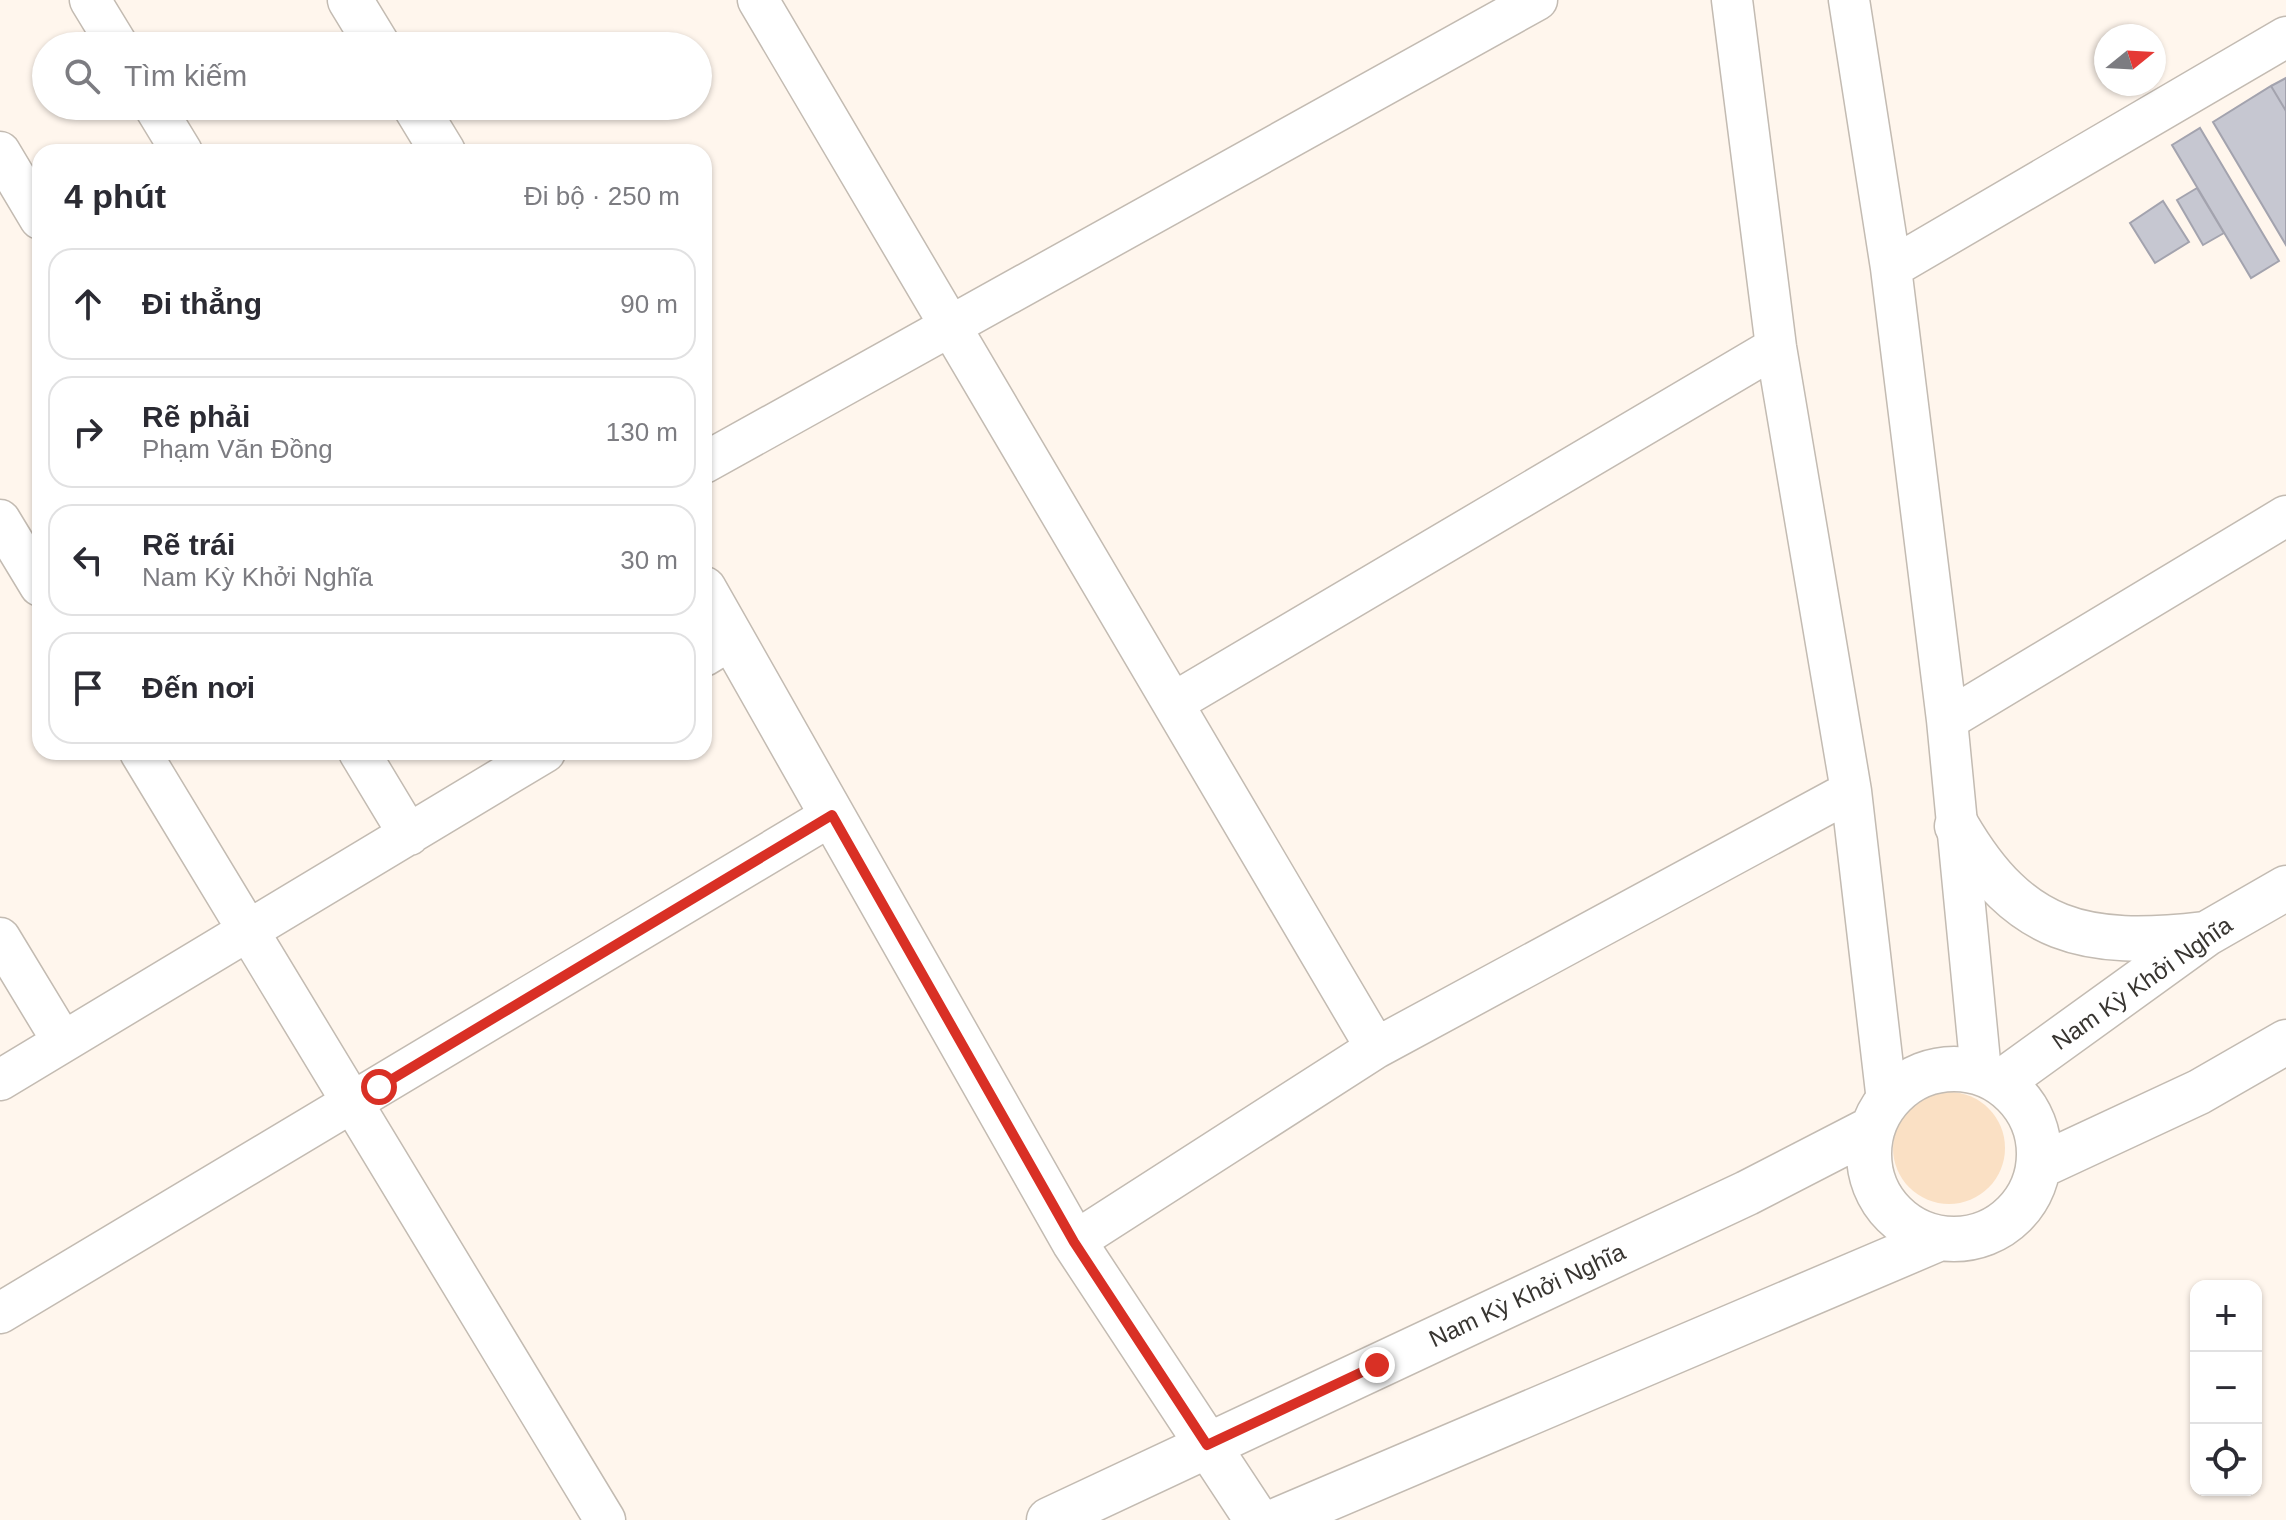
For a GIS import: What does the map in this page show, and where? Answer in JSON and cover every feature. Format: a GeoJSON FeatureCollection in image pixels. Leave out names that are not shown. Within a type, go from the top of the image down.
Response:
{"type":"FeatureCollection","features":[{"type":"Feature","properties":{"kind":"street"},"geometry":{"type":"LineString","coordinates":[[90,0],[109,32]]}},
{"type":"Feature","properties":{"kind":"street"},"geometry":{"type":"LineString","coordinates":[[350,0],[369,32]]}},
{"type":"Feature","properties":{"kind":"street"},"geometry":{"type":"LineString","coordinates":[[758,0],[1376,1048]]}},
{"type":"Feature","properties":{"kind":"street"},"geometry":{"type":"LineString","coordinates":[[712,459],[1537,0]]}},
{"type":"Feature","properties":{"kind":"street"},"geometry":{"type":"LineString","coordinates":[[1732,0],[1776,347],[1851,791],[1880,1114],[1868,1156],[1874,1185],[1889,1210],[1911,1228],[1938,1239],[1965,1240],[1993,1232],[2015,1216],[2031,1192],[2040,1166],[2039,1142],[2032,1119],[2019,1099],[1991,1077],[1955,1068],[1930,1072],[1906,1083],[1880,1114]]}},
{"type":"Feature","properties":{"kind":"street"},"geometry":{"type":"LineString","coordinates":[[1849,0],[1891,268],[1947,720],[1957,826],[1991,1077]]}},
{"type":"Feature","properties":{"kind":"street"},"geometry":{"type":"LineString","coordinates":[[1891,268],[2286,37]]}},
{"type":"Feature","properties":{"kind":"street"},"geometry":{"type":"LineString","coordinates":[[163,120],[177,144]]}},
{"type":"Feature","properties":{"kind":"street"},"geometry":{"type":"LineString","coordinates":[[424,120],[438,144]]}},
{"type":"Feature","properties":{"kind":"street"},"geometry":{"type":"LineString","coordinates":[[0,152],[32,206]]}},
{"type":"Feature","properties":{"kind":"street"},"geometry":{"type":"LineString","coordinates":[[1173,703],[1776,347]]}},
{"type":"Feature","properties":{"kind":"street"},"geometry":{"type":"LineString","coordinates":[[1947,720],[2286,516]]}},
{"type":"Feature","properties":{"kind":"street"},"geometry":{"type":"LineString","coordinates":[[0,520],[32,573]]}},
{"type":"Feature","properties":{"kind":"street"},"geometry":{"type":"LineString","coordinates":[[712,622],[718,647],[832,815],[1074,1242],[1257,1520]]}},
{"type":"Feature","properties":{"kind":"street"},"geometry":{"type":"LineString","coordinates":[[145,760],[605,1520]]}},
{"type":"Feature","properties":{"kind":"street"},"geometry":{"type":"LineString","coordinates":[[364,760],[409,835]]}},
{"type":"Feature","properties":{"kind":"street"},"geometry":{"type":"LineString","coordinates":[[0,1080],[532,760]]}},
{"type":"Feature","properties":{"kind":"street"},"geometry":{"type":"LineString","coordinates":[[1074,1242],[1376,1048],[1851,791]]}},
{"type":"Feature","properties":{"kind":"street"},"geometry":{"type":"LineString","coordinates":[[0,1313],[832,815]]}},
{"type":"Feature","properties":{"kind":"street"},"geometry":{"type":"LineString","coordinates":[[1957,826],[1975,856],[2002,889],[2035,914],[2067,929],[2127,940],[2206,934]]}},
{"type":"Feature","properties":{"kind":"street","name":"Nam Kỳ Khởi Nghĩa"},"geometry":{"type":"LineString","coordinates":[[1991,1077],[2206,934],[2286,888]]}},
{"type":"Feature","properties":{"kind":"street"},"geometry":{"type":"LineString","coordinates":[[0,938],[63,1042]]}},
{"type":"Feature","properties":{"kind":"street"},"geometry":{"type":"LineString","coordinates":[[2040,1166],[2199,1092],[2286,1042]]}},
{"type":"Feature","properties":{"kind":"street","name":"Nam Kỳ Khởi Nghĩa"},"geometry":{"type":"LineString","coordinates":[[1049,1520],[1747,1193],[1880,1114]]}},
{"type":"Feature","properties":{"kind":"street"},"geometry":{"type":"LineString","coordinates":[[1278,1520],[1938,1239]]}},
{"type":"Feature","properties":{"kind":"shaded area"},"geometry":{"type":"Polygon","coordinates":[[[1949,1092],[1971,1096],[1989,1108],[2001,1126],[2005,1148],[2001,1170],[1989,1188],[1971,1200],[1949,1204],[1927,1200],[1909,1188],[1897,1170],[1893,1148],[1897,1126],[1909,1108],[1927,1096],[1949,1092]]]}},
{"type":"Feature","properties":{"kind":"building"},"geometry":{"type":"Polygon","coordinates":[[[2286,78],[2286,111],[2271,86],[2286,78]]]}},
{"type":"Feature","properties":{"kind":"building"},"geometry":{"type":"Polygon","coordinates":[[[2271,86],[2286,111],[2286,245],[2213,122],[2271,86]]]}},
{"type":"Feature","properties":{"kind":"building"},"geometry":{"type":"Polygon","coordinates":[[[2200,128],[2279,261],[2251,278],[2172,145],[2200,128]]]}},
{"type":"Feature","properties":{"kind":"building"},"geometry":{"type":"Polygon","coordinates":[[[2197,188],[2224,233],[2203,245],[2177,200],[2197,188]]]}},
{"type":"Feature","properties":{"kind":"building"},"geometry":{"type":"Polygon","coordinates":[[[2163,201],[2189,242],[2155,263],[2130,223],[2163,201]]]}},
{"type":"Feature","properties":{"kind":"route"},"geometry":{"type":"LineString","coordinates":[[379,1087],[832,815],[1074,1242],[1207,1445],[1377,1365]]}}]}
